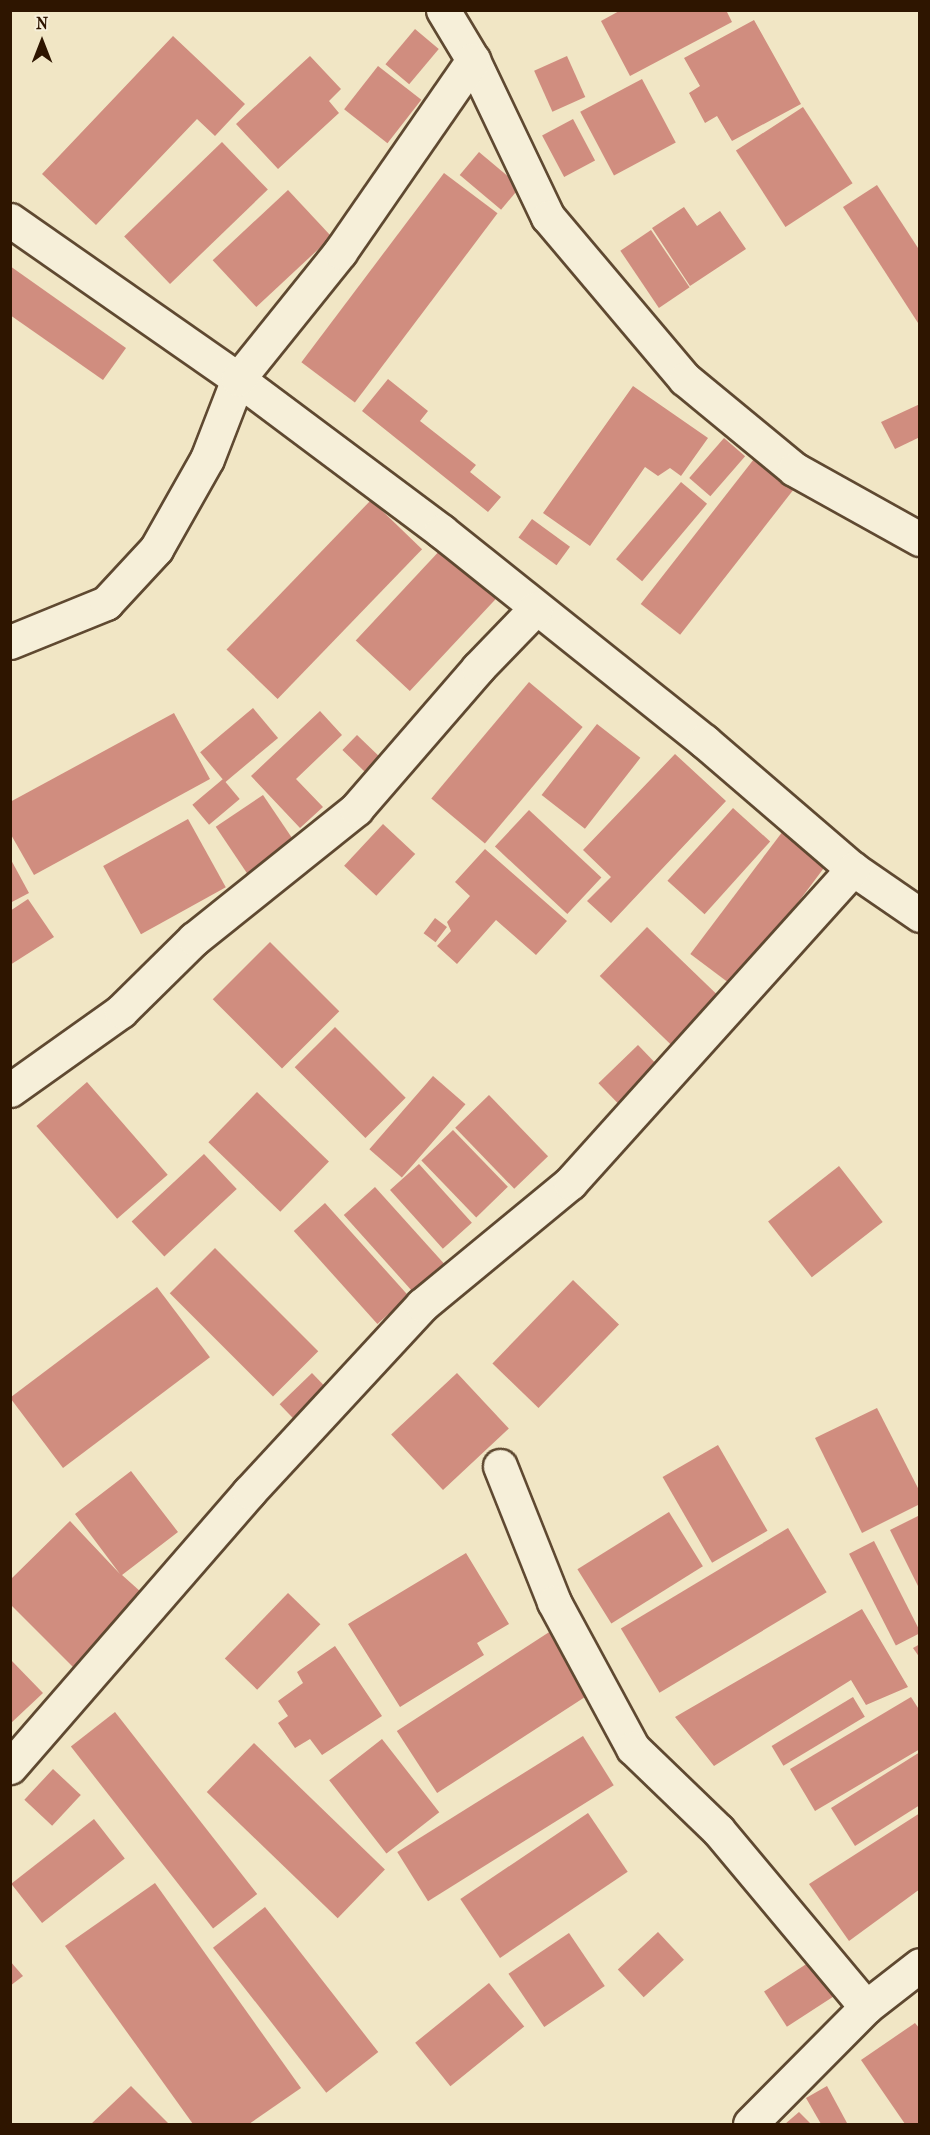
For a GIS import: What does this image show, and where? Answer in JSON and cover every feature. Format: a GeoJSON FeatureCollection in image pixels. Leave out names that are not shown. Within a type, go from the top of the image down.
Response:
{"type":"FeatureCollection","features":[{"type":"Feature","properties":{"kind":"street"},"geometry":{"type":"LineString","coordinates":[[443,10],[473,60],[548,217],[685,379],[794,469],[920,539]]}},
{"type":"Feature","properties":{"kind":"street"},"geometry":{"type":"LineString","coordinates":[[10,642],[106,603],[156,549],[207,459],[237,379],[340,252],[473,60]]}},
{"type":"Feature","properties":{"kind":"street"},"geometry":{"type":"LineString","coordinates":[[10,220],[237,379],[441,531],[704,741],[853,869],[920,915]]}},
{"type":"Feature","properties":{"kind":"street"},"geometry":{"type":"LineString","coordinates":[[10,1090],[121,1011],[194,939],[356,809],[478,668],[536,609]]}},
{"type":"Feature","properties":{"kind":"street"},"geometry":{"type":"LineString","coordinates":[[10,1767],[249,1492],[422,1305],[570,1183],[853,869]]}},
{"type":"Feature","properties":{"kind":"street"},"geometry":{"type":"LineString","coordinates":[[500,1466],[554,1602],[633,1748],[718,1830],[866,2007]]}},
{"type":"Feature","properties":{"kind":"street"},"geometry":{"type":"LineString","coordinates":[[750,2124],[866,2007],[920,1965]]}},
{"type":"Feature","properties":{"kind":"building"},"geometry":{"type":"Polygon","coordinates":[[[621,10],[726,10],[732,22],[630,76],[601,21],[621,10]]]}},
{"type":"Feature","properties":{"kind":"building"},"geometry":{"type":"Polygon","coordinates":[[[754,20],[801,104],[732,141],[717,116],[705,123],[689,93],[700,86],[684,58],[754,20]]]}},
{"type":"Feature","properties":{"kind":"building"},"geometry":{"type":"Polygon","coordinates":[[[415,29],[439,49],[409,84],[385,64],[415,29]]]}},
{"type":"Feature","properties":{"kind":"building"},"geometry":{"type":"Polygon","coordinates":[[[173,36],[245,104],[215,136],[197,119],[96,225],[42,174],[173,36]]]}},
{"type":"Feature","properties":{"kind":"building"},"geometry":{"type":"Polygon","coordinates":[[[310,56],[341,89],[329,101],[339,113],[278,169],[236,124],[310,56]]]}},
{"type":"Feature","properties":{"kind":"building"},"geometry":{"type":"Polygon","coordinates":[[[567,56],[585,97],[552,112],[534,71],[567,56]]]}},
{"type":"Feature","properties":{"kind":"building"},"geometry":{"type":"Polygon","coordinates":[[[378,66],[421,100],[387,143],[344,109],[378,66]]]}},
{"type":"Feature","properties":{"kind":"building"},"geometry":{"type":"Polygon","coordinates":[[[642,79],[676,143],[614,175],[580,112],[642,79]]]}},
{"type":"Feature","properties":{"kind":"building"},"geometry":{"type":"Polygon","coordinates":[[[803,107],[853,183],[785,227],[736,151],[803,107]]]}},
{"type":"Feature","properties":{"kind":"building"},"geometry":{"type":"Polygon","coordinates":[[[573,119],[595,160],[564,177],[542,135],[573,119]]]}},
{"type":"Feature","properties":{"kind":"building"},"geometry":{"type":"Polygon","coordinates":[[[222,142],[268,189],[170,284],[124,236],[222,142]]]}},
{"type":"Feature","properties":{"kind":"building"},"geometry":{"type":"Polygon","coordinates":[[[479,152],[520,187],[501,210],[460,175],[479,152]]]}},
{"type":"Feature","properties":{"kind":"building"},"geometry":{"type":"Polygon","coordinates":[[[444,173],[498,213],[355,403],[301,362],[444,173]]]}},
{"type":"Feature","properties":{"kind":"building"},"geometry":{"type":"Polygon","coordinates":[[[877,185],[920,251],[920,326],[843,207],[877,185]]]}},
{"type":"Feature","properties":{"kind":"building"},"geometry":{"type":"Polygon","coordinates":[[[288,190],[332,237],[256,307],[213,260],[288,190]]]}},
{"type":"Feature","properties":{"kind":"building"},"geometry":{"type":"Polygon","coordinates":[[[684,207],[697,226],[720,211],[746,249],[690,286],[652,228],[684,207]]]}},
{"type":"Feature","properties":{"kind":"building"},"geometry":{"type":"Polygon","coordinates":[[[651,230],[690,287],[659,308],[620,251],[651,230]]]}},
{"type":"Feature","properties":{"kind":"building"},"geometry":{"type":"Polygon","coordinates":[[[10,266],[126,348],[103,380],[10,315],[10,266]]]}},
{"type":"Feature","properties":{"kind":"building"},"geometry":{"type":"Polygon","coordinates":[[[388,379],[428,411],[420,421],[476,465],[470,472],[501,497],[488,512],[362,411],[388,379]]]}},
{"type":"Feature","properties":{"kind":"building"},"geometry":{"type":"Polygon","coordinates":[[[633,386],[708,438],[681,476],[670,468],[658,476],[645,467],[590,546],[543,513],[633,386]]]}},
{"type":"Feature","properties":{"kind":"building"},"geometry":{"type":"Polygon","coordinates":[[[920,404],[920,437],[895,449],[881,422],[920,404]]]}},
{"type":"Feature","properties":{"kind":"building"},"geometry":{"type":"Polygon","coordinates":[[[724,438],[745,456],[710,496],[689,478],[724,438]]]}},
{"type":"Feature","properties":{"kind":"building"},"geometry":{"type":"Polygon","coordinates":[[[754,459],[793,490],[680,635],[641,604],[754,459]]]}},
{"type":"Feature","properties":{"kind":"building"},"geometry":{"type":"Polygon","coordinates":[[[681,482],[707,504],[642,581],[616,559],[681,482]]]}},
{"type":"Feature","properties":{"kind":"building"},"geometry":{"type":"Polygon","coordinates":[[[371,500],[422,549],[278,699],[227,650],[371,500]]]}},
{"type":"Feature","properties":{"kind":"building"},"geometry":{"type":"Polygon","coordinates":[[[532,519],[570,547],[557,565],[518,538],[532,519]]]}},
{"type":"Feature","properties":{"kind":"building"},"geometry":{"type":"Polygon","coordinates":[[[443,547],[497,597],[410,691],[356,641],[443,547]]]}},
{"type":"Feature","properties":{"kind":"building"},"geometry":{"type":"Polygon","coordinates":[[[529,682],[583,727],[485,843],[431,798],[529,682]]]}},
{"type":"Feature","properties":{"kind":"building"},"geometry":{"type":"Polygon","coordinates":[[[253,708],[278,738],[225,782],[200,752],[253,708]]]}},
{"type":"Feature","properties":{"kind":"building"},"geometry":{"type":"Polygon","coordinates":[[[320,711],[342,735],[296,779],[323,807],[300,828],[251,776],[320,711]]]}},
{"type":"Feature","properties":{"kind":"building"},"geometry":{"type":"Polygon","coordinates":[[[174,713],[210,779],[34,875],[10,833],[10,802],[174,713]]]}},
{"type":"Feature","properties":{"kind":"building"},"geometry":{"type":"Polygon","coordinates":[[[597,724],[640,758],[585,829],[542,795],[597,724]]]}},
{"type":"Feature","properties":{"kind":"building"},"geometry":{"type":"Polygon","coordinates":[[[357,735],[382,759],[368,774],[342,750],[357,735]]]}},
{"type":"Feature","properties":{"kind":"building"},"geometry":{"type":"Polygon","coordinates":[[[675,754],[726,801],[611,923],[587,901],[611,877],[583,850],[675,754]]]}},
{"type":"Feature","properties":{"kind":"building"},"geometry":{"type":"Polygon","coordinates":[[[223,779],[240,799],[209,825],[192,805],[223,779]]]}},
{"type":"Feature","properties":{"kind":"building"},"geometry":{"type":"Polygon","coordinates":[[[263,795],[297,846],[250,877],[216,827],[263,795]]]}},
{"type":"Feature","properties":{"kind":"building"},"geometry":{"type":"Polygon","coordinates":[[[733,808],[770,841],[705,914],[667,881],[733,808]]]}},
{"type":"Feature","properties":{"kind":"building"},"geometry":{"type":"Polygon","coordinates":[[[529,810],[601,878],[567,914],[495,847],[529,810]]]}},
{"type":"Feature","properties":{"kind":"building"},"geometry":{"type":"Polygon","coordinates":[[[188,819],[226,887],[141,934],[103,866],[188,819]]]}},
{"type":"Feature","properties":{"kind":"building"},"geometry":{"type":"Polygon","coordinates":[[[383,824],[415,854],[376,896],[344,866],[383,824]]]}},
{"type":"Feature","properties":{"kind":"building"},"geometry":{"type":"Polygon","coordinates":[[[783,831],[827,864],[734,987],[690,954],[783,831]]]}},
{"type":"Feature","properties":{"kind":"building"},"geometry":{"type":"Polygon","coordinates":[[[485,849],[567,921],[536,955],[496,920],[457,964],[437,946],[451,931],[447,922],[470,896],[455,882],[485,849]]]}},
{"type":"Feature","properties":{"kind":"building"},"geometry":{"type":"Polygon","coordinates":[[[10,858],[29,893],[10,903],[10,858]]]}},
{"type":"Feature","properties":{"kind":"building"},"geometry":{"type":"Polygon","coordinates":[[[28,899],[54,937],[10,965],[10,911],[28,899]]]}},
{"type":"Feature","properties":{"kind":"building"},"geometry":{"type":"Polygon","coordinates":[[[435,918],[447,927],[436,942],[424,933],[435,918]]]}},
{"type":"Feature","properties":{"kind":"building"},"geometry":{"type":"Polygon","coordinates":[[[647,927],[724,1001],[677,1050],[600,976],[647,927]]]}},
{"type":"Feature","properties":{"kind":"building"},"geometry":{"type":"Polygon","coordinates":[[[270,942],[339,1011],[282,1069],[213,999],[270,942]]]}},
{"type":"Feature","properties":{"kind":"building"},"geometry":{"type":"Polygon","coordinates":[[[335,1027],[406,1098],[365,1138],[295,1067],[335,1027]]]}},
{"type":"Feature","properties":{"kind":"building"},"geometry":{"type":"Polygon","coordinates":[[[638,1045],[663,1071],[623,1109],[598,1083],[638,1045]]]}},
{"type":"Feature","properties":{"kind":"building"},"geometry":{"type":"Polygon","coordinates":[[[433,1076],[465,1104],[402,1177],[369,1149],[433,1076]]]}},
{"type":"Feature","properties":{"kind":"building"},"geometry":{"type":"Polygon","coordinates":[[[87,1082],[168,1175],[117,1219],[36,1126],[87,1082]]]}},
{"type":"Feature","properties":{"kind":"building"},"geometry":{"type":"Polygon","coordinates":[[[257,1092],[329,1161],[280,1212],[208,1142],[257,1092]]]}},
{"type":"Feature","properties":{"kind":"building"},"geometry":{"type":"Polygon","coordinates":[[[489,1095],[548,1156],[514,1189],[455,1128],[489,1095]]]}},
{"type":"Feature","properties":{"kind":"building"},"geometry":{"type":"Polygon","coordinates":[[[453,1130],[508,1187],[476,1217],[421,1161],[453,1130]]]}},
{"type":"Feature","properties":{"kind":"building"},"geometry":{"type":"Polygon","coordinates":[[[204,1154],[237,1189],[164,1257],[132,1222],[204,1154]]]}},
{"type":"Feature","properties":{"kind":"building"},"geometry":{"type":"Polygon","coordinates":[[[419,1164],[472,1223],[443,1249],[390,1190],[419,1164]]]}},
{"type":"Feature","properties":{"kind":"building"},"geometry":{"type":"Polygon","coordinates":[[[839,1166],[883,1222],[812,1277],[768,1221],[839,1166]]]}},
{"type":"Feature","properties":{"kind":"building"},"geometry":{"type":"Polygon","coordinates":[[[375,1187],[444,1264],[413,1292],[344,1215],[375,1187]]]}},
{"type":"Feature","properties":{"kind":"building"},"geometry":{"type":"Polygon","coordinates":[[[325,1203],[409,1296],[377,1324],[294,1231],[325,1203]]]}},
{"type":"Feature","properties":{"kind":"building"},"geometry":{"type":"Polygon","coordinates":[[[215,1248],[318,1351],[273,1396],[170,1293],[215,1248]]]}},
{"type":"Feature","properties":{"kind":"building"},"geometry":{"type":"Polygon","coordinates":[[[573,1280],[619,1324],[538,1408],[492,1363],[573,1280]]]}},
{"type":"Feature","properties":{"kind":"building"},"geometry":{"type":"Polygon","coordinates":[[[157,1287],[210,1357],[63,1468],[10,1398],[157,1287]]]}},
{"type":"Feature","properties":{"kind":"building"},"geometry":{"type":"Polygon","coordinates":[[[312,1373],[331,1393],[299,1424],[280,1404],[312,1373]]]}},
{"type":"Feature","properties":{"kind":"building"},"geometry":{"type":"Polygon","coordinates":[[[457,1373],[509,1429],[443,1490],[391,1434],[457,1373]]]}},
{"type":"Feature","properties":{"kind":"building"},"geometry":{"type":"Polygon","coordinates":[[[877,1408],[920,1492],[920,1504],[862,1533],[815,1438],[877,1408]]]}},
{"type":"Feature","properties":{"kind":"building"},"geometry":{"type":"Polygon","coordinates":[[[718,1445],[768,1531],[712,1563],[663,1477],[718,1445]]]}},
{"type":"Feature","properties":{"kind":"building"},"geometry":{"type":"Polygon","coordinates":[[[131,1471],[178,1532],[122,1575],[151,1601],[79,1673],[10,1604],[10,1580],[70,1521],[120,1574],[75,1514],[131,1471]]]}},
{"type":"Feature","properties":{"kind":"building"},"geometry":{"type":"Polygon","coordinates":[[[669,1512],[703,1566],[611,1624],[577,1569],[669,1512]]]}},
{"type":"Feature","properties":{"kind":"building"},"geometry":{"type":"Polygon","coordinates":[[[920,1515],[920,1590],[890,1530],[920,1515]]]}},
{"type":"Feature","properties":{"kind":"building"},"geometry":{"type":"Polygon","coordinates":[[[788,1528],[827,1592],[659,1693],[621,1628],[788,1528]]]}},
{"type":"Feature","properties":{"kind":"building"},"geometry":{"type":"Polygon","coordinates":[[[874,1541],[920,1631],[896,1645],[849,1554],[874,1541]]]}},
{"type":"Feature","properties":{"kind":"building"},"geometry":{"type":"Polygon","coordinates":[[[466,1553],[509,1624],[477,1643],[484,1655],[400,1707],[348,1624],[466,1553]]]}},
{"type":"Feature","properties":{"kind":"building"},"geometry":{"type":"Polygon","coordinates":[[[288,1593],[320,1624],[257,1690],[225,1658],[288,1593]]]}},
{"type":"Feature","properties":{"kind":"building"},"geometry":{"type":"Polygon","coordinates":[[[862,1609],[908,1687],[866,1705],[851,1680],[714,1766],[675,1717],[862,1609]]]}},
{"type":"Feature","properties":{"kind":"building"},"geometry":{"type":"Polygon","coordinates":[[[557,1627],[597,1689],[437,1793],[397,1731],[557,1627]]]}},
{"type":"Feature","properties":{"kind":"building"},"geometry":{"type":"Polygon","coordinates":[[[920,1644],[920,1658],[913,1648],[920,1644]]]}},
{"type":"Feature","properties":{"kind":"building"},"geometry":{"type":"Polygon","coordinates":[[[335,1646],[382,1716],[322,1755],[310,1739],[295,1748],[278,1723],[288,1716],[278,1701],[303,1683],[297,1672],[335,1646]]]}},
{"type":"Feature","properties":{"kind":"building"},"geometry":{"type":"Polygon","coordinates":[[[10,1659],[43,1693],[10,1724],[10,1659]]]}},
{"type":"Feature","properties":{"kind":"building"},"geometry":{"type":"Polygon","coordinates":[[[853,1697],[865,1717],[783,1766],[772,1746],[853,1697]]]}},
{"type":"Feature","properties":{"kind":"building"},"geometry":{"type":"Polygon","coordinates":[[[911,1697],[920,1711],[920,1749],[815,1811],[790,1769],[911,1697]]]}},
{"type":"Feature","properties":{"kind":"building"},"geometry":{"type":"Polygon","coordinates":[[[115,1712],[257,1894],[213,1929],[71,1746],[115,1712]]]}},
{"type":"Feature","properties":{"kind":"building"},"geometry":{"type":"Polygon","coordinates":[[[583,1736],[614,1785],[428,1901],[397,1852],[583,1736]]]}},
{"type":"Feature","properties":{"kind":"building"},"geometry":{"type":"Polygon","coordinates":[[[382,1739],[439,1812],[386,1854],[329,1780],[382,1739]]]}},
{"type":"Feature","properties":{"kind":"building"},"geometry":{"type":"Polygon","coordinates":[[[254,1743],[385,1869],[338,1918],[207,1792],[254,1743]]]}},
{"type":"Feature","properties":{"kind":"building"},"geometry":{"type":"Polygon","coordinates":[[[920,1752],[920,1805],[855,1846],[831,1808],[920,1752]]]}},
{"type":"Feature","properties":{"kind":"building"},"geometry":{"type":"Polygon","coordinates":[[[53,1769],[81,1795],[52,1826],[24,1800],[53,1769]]]}},
{"type":"Feature","properties":{"kind":"building"},"geometry":{"type":"Polygon","coordinates":[[[588,1813],[628,1872],[500,1958],[460,1899],[588,1813]]]}},
{"type":"Feature","properties":{"kind":"building"},"geometry":{"type":"Polygon","coordinates":[[[920,1813],[920,1889],[849,1941],[809,1884],[920,1813]]]}},
{"type":"Feature","properties":{"kind":"building"},"geometry":{"type":"Polygon","coordinates":[[[94,1819],[125,1858],[42,1923],[11,1884],[94,1819]]]}},
{"type":"Feature","properties":{"kind":"building"},"geometry":{"type":"Polygon","coordinates":[[[155,1883],[301,2088],[249,2124],[193,2124],[65,1946],[155,1883]]]}},
{"type":"Feature","properties":{"kind":"building"},"geometry":{"type":"Polygon","coordinates":[[[265,1907],[378,2052],[326,2093],[213,1948],[265,1907]]]}},
{"type":"Feature","properties":{"kind":"building"},"geometry":{"type":"Polygon","coordinates":[[[658,1932],[684,1960],[644,1997],[618,1970],[658,1932]]]}},
{"type":"Feature","properties":{"kind":"building"},"geometry":{"type":"Polygon","coordinates":[[[569,1933],[605,1986],[544,2027],[508,1974],[569,1933]]]}},
{"type":"Feature","properties":{"kind":"building"},"geometry":{"type":"Polygon","coordinates":[[[10,1961],[23,1976],[10,1986],[10,1961]]]}},
{"type":"Feature","properties":{"kind":"building"},"geometry":{"type":"Polygon","coordinates":[[[811,1961],[834,1996],[787,2027],[764,1991],[811,1961]]]}},
{"type":"Feature","properties":{"kind":"building"},"geometry":{"type":"Polygon","coordinates":[[[489,1983],[524,2027],[450,2086],[415,2043],[489,1983]]]}},
{"type":"Feature","properties":{"kind":"building"},"geometry":{"type":"Polygon","coordinates":[[[915,2023],[920,2029],[920,2124],[905,2124],[861,2060],[915,2023]]]}},
{"type":"Feature","properties":{"kind":"building"},"geometry":{"type":"Polygon","coordinates":[[[131,2086],[169,2124],[91,2124],[131,2086]]]}},
{"type":"Feature","properties":{"kind":"building"},"geometry":{"type":"Polygon","coordinates":[[[827,2086],[847,2123],[821,2124],[806,2098],[827,2086]]]}},
{"type":"Feature","properties":{"kind":"building"},"geometry":{"type":"Polygon","coordinates":[[[799,2112],[811,2124],[785,2124],[799,2112]]]}}]}
